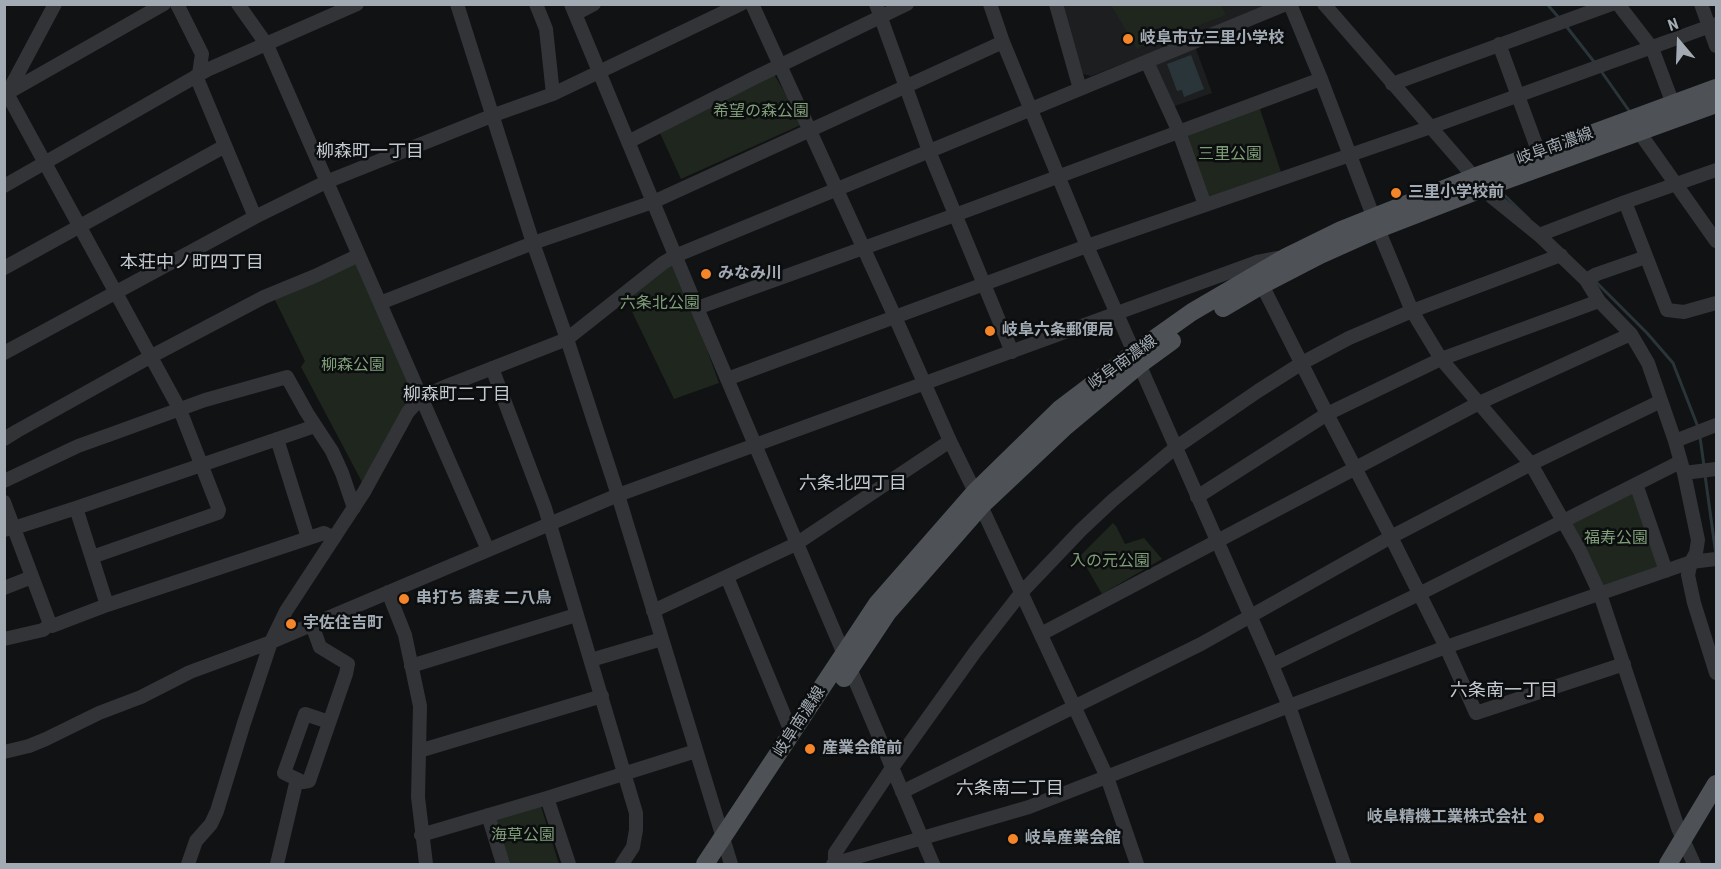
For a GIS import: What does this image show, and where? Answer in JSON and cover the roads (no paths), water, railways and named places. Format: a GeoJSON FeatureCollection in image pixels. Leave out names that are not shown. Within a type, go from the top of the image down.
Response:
{"type":"FeatureCollection","features":[{"type":"Feature","properties":{"kind":"main road","name":"岐阜南濃線"},"geometry":{"type":"LineString","coordinates":[[705,864],[725,855],[847,661],[877,604],[1060,409],[1137,359],[1262,285],[1376,223],[1479,182],[1539,153],[1716,88]]}},
{"type":"Feature","properties":{"kind":"main road","name":"岐阜南濃線"},"geometry":{"type":"LineString","coordinates":[[1479,182],[1638,132],[1716,104]]}},
{"type":"Feature","properties":{"kind":"main road","name":"岐阜南濃線"},"geometry":{"type":"LineString","coordinates":[[1137,359],[1192,312],[1286,257],[1341,230],[1376,223]]}},
{"type":"Feature","properties":{"kind":"main road","name":"岐阜南濃線"},"geometry":{"type":"LineString","coordinates":[[725,855],[792,734],[847,661]]}},
{"type":"Feature","properties":{"kind":"main road"},"geometry":{"type":"LineString","coordinates":[[1668,864],[1716,784]]}},
{"type":"Feature","properties":{"kind":"street"},"geometry":{"type":"LineString","coordinates":[[5,93],[55,4]]}},
{"type":"Feature","properties":{"kind":"street"},"geometry":{"type":"LineString","coordinates":[[5,93],[164,4]]}},
{"type":"Feature","properties":{"kind":"street"},"geometry":{"type":"LineString","coordinates":[[177,4],[202,54],[198,75],[255,217]]}},
{"type":"Feature","properties":{"kind":"street"},"geometry":{"type":"LineString","coordinates":[[238,4],[267,45],[488,550]]}},
{"type":"Feature","properties":{"kind":"street"},"geometry":{"type":"LineString","coordinates":[[4,186],[198,75],[357,4]]}},
{"type":"Feature","properties":{"kind":"street"},"geometry":{"type":"LineString","coordinates":[[457,4],[533,243],[618,495],[696,751],[725,855]]}},
{"type":"Feature","properties":{"kind":"street"},"geometry":{"type":"LineString","coordinates":[[536,4],[546,29],[553,94]]}},
{"type":"Feature","properties":{"kind":"street"},"geometry":{"type":"LineString","coordinates":[[594,4],[573,9],[754,446],[933,864]]}},
{"type":"Feature","properties":{"kind":"street"},"geometry":{"type":"LineString","coordinates":[[4,353],[255,217],[326,182],[553,94],[741,4]]}},
{"type":"Feature","properties":{"kind":"street"},"geometry":{"type":"LineString","coordinates":[[752,4],[950,441],[1107,777],[1137,864]]}},
{"type":"Feature","properties":{"kind":"street"},"geometry":{"type":"LineString","coordinates":[[628,142],[780,66],[878,11],[907,4]]}},
{"type":"Feature","properties":{"kind":"street"},"geometry":{"type":"LineString","coordinates":[[990,4],[1003,42],[1058,177],[1116,313],[1272,665],[1344,864]]}},
{"type":"Feature","properties":{"kind":"street"},"geometry":{"type":"LineString","coordinates":[[1056,4],[1080,89]]}},
{"type":"Feature","properties":{"kind":"street"},"geometry":{"type":"LineString","coordinates":[[188,864],[196,841],[212,824],[271,642],[286,611],[334,538],[408,411],[421,398],[567,339],[675,256],[1288,4],[1321,79],[1412,311],[1441,358],[1531,464],[1564,521],[1600,594],[1678,828],[1694,864]]}},
{"type":"Feature","properties":{"kind":"street"},"geometry":{"type":"LineString","coordinates":[[1324,4],[1492,197],[1539,235],[1586,280],[1599,301],[1631,334],[1648,363],[1675,441],[1698,540],[1688,575],[1694,603],[1716,674]]}},
{"type":"Feature","properties":{"kind":"street"},"geometry":{"type":"LineString","coordinates":[[1392,84],[1611,4]]}},
{"type":"Feature","properties":{"kind":"street"},"geometry":{"type":"LineString","coordinates":[[1618,4],[1652,48],[1673,104]]}},
{"type":"Feature","properties":{"kind":"street"},"geometry":{"type":"LineString","coordinates":[[1701,4],[1713,25],[1716,46]]}},
{"type":"Feature","properties":{"kind":"street"},"geometry":{"type":"LineString","coordinates":[[878,11],[929,151],[1012,352]]}},
{"type":"Feature","properties":{"kind":"street"},"geometry":{"type":"LineString","coordinates":[[727,379],[1088,246],[1431,127],[1713,25]]}},
{"type":"Feature","properties":{"kind":"street"},"geometry":{"type":"LineString","coordinates":[[380,303],[533,243],[653,202],[1003,42]]}},
{"type":"Feature","properties":{"kind":"street"},"geometry":{"type":"LineString","coordinates":[[1499,44],[1539,153]]}},
{"type":"Feature","properties":{"kind":"street"},"geometry":{"type":"LineString","coordinates":[[1147,62],[1179,132],[1205,205]]}},
{"type":"Feature","properties":{"kind":"street"},"geometry":{"type":"LineString","coordinates":[[697,308],[1321,79]]}},
{"type":"Feature","properties":{"kind":"street"},"geometry":{"type":"LineString","coordinates":[[5,93],[46,162],[180,410],[219,510],[218,513],[92,557]]}},
{"type":"Feature","properties":{"kind":"street"},"geometry":{"type":"LineString","coordinates":[[1638,132],[1716,241]]}},
{"type":"Feature","properties":{"kind":"street"},"geometry":{"type":"LineString","coordinates":[[4,268],[225,146]]}},
{"type":"Feature","properties":{"kind":"street"},"geometry":{"type":"LineString","coordinates":[[1539,235],[1716,170]]}},
{"type":"Feature","properties":{"kind":"street"},"geometry":{"type":"LineString","coordinates":[[1625,202],[1667,310],[1684,312],[1716,303]]}},
{"type":"Feature","properties":{"kind":"street"},"geometry":{"type":"LineString","coordinates":[[4,439],[150,357],[264,297],[359,255]]}},
{"type":"Feature","properties":{"kind":"street"},"geometry":{"type":"LineString","coordinates":[[1561,255],[1412,311],[1348,338],[1302,363],[1175,448],[1105,507],[1022,593],[975,652],[892,768],[835,853],[834,864],[1029,807],[1446,647],[1691,562],[1716,559]]}},
{"type":"Feature","properties":{"kind":"street"},"geometry":{"type":"LineString","coordinates":[[4,752],[46,740],[190,672],[271,642],[618,495],[1257,262],[1286,257]]}},
{"type":"Feature","properties":{"kind":"street"},"geometry":{"type":"LineString","coordinates":[[1586,280],[1646,257]]}},
{"type":"Feature","properties":{"kind":"street"},"geometry":{"type":"LineString","coordinates":[[1262,285],[1391,537],[1476,713],[1624,664]]}},
{"type":"Feature","properties":{"kind":"street"},"geometry":{"type":"LineString","coordinates":[[1197,497],[1327,414],[1441,358],[1599,301]]}},
{"type":"Feature","properties":{"kind":"street"},"geometry":{"type":"LineString","coordinates":[[1041,634],[1479,403],[1631,334]]}},
{"type":"Feature","properties":{"kind":"street"},"geometry":{"type":"LineString","coordinates":[[492,368],[545,507],[636,813],[633,847],[622,864]]}},
{"type":"Feature","properties":{"kind":"street"},"geometry":{"type":"LineString","coordinates":[[4,481],[78,446],[205,400],[287,377],[332,451],[342,472],[352,504]]}},
{"type":"Feature","properties":{"kind":"street"},"geometry":{"type":"LineString","coordinates":[[902,792],[1201,644],[1391,537],[1531,464],[1661,401]]}},
{"type":"Feature","properties":{"kind":"street"},"geometry":{"type":"LineString","coordinates":[[1675,441],[1716,425]]}},
{"type":"Feature","properties":{"kind":"street"},"geometry":{"type":"LineString","coordinates":[[9,529],[315,426]]}},
{"type":"Feature","properties":{"kind":"street"},"geometry":{"type":"LineString","coordinates":[[277,439],[308,538]]}},
{"type":"Feature","properties":{"kind":"street"},"geometry":{"type":"LineString","coordinates":[[654,611],[796,544],[950,441]]}},
{"type":"Feature","properties":{"kind":"street"},"geometry":{"type":"LineString","coordinates":[[1272,665],[1419,594],[1636,484],[1682,467],[1716,469]]}},
{"type":"Feature","properties":{"kind":"street"},"geometry":{"type":"LineString","coordinates":[[1636,484],[1666,571]]}},
{"type":"Feature","properties":{"kind":"street"},"geometry":{"type":"LineString","coordinates":[[4,502],[9,529],[32,577],[50,624]]}},
{"type":"Feature","properties":{"kind":"street"},"geometry":{"type":"LineString","coordinates":[[76,508],[107,605]]}},
{"type":"Feature","properties":{"kind":"street"},"geometry":{"type":"LineString","coordinates":[[50,624],[52,626],[107,605],[324,533],[334,538]]}},
{"type":"Feature","properties":{"kind":"street"},"geometry":{"type":"LineString","coordinates":[[4,588],[32,577]]}},
{"type":"Feature","properties":{"kind":"street"},"geometry":{"type":"LineString","coordinates":[[727,577],[792,734]]}},
{"type":"Feature","properties":{"kind":"street"},"geometry":{"type":"LineString","coordinates":[[388,592],[405,635],[420,706],[418,797],[426,864]]}},
{"type":"Feature","properties":{"kind":"street"},"geometry":{"type":"LineString","coordinates":[[411,666],[576,615]]}},
{"type":"Feature","properties":{"kind":"street"},"geometry":{"type":"LineString","coordinates":[[4,639],[43,630],[50,624]]}},
{"type":"Feature","properties":{"kind":"street"},"geometry":{"type":"LineString","coordinates":[[312,625],[320,647],[348,664],[329,722],[309,781],[303,782],[284,773],[305,714],[329,722]]}},
{"type":"Feature","properties":{"kind":"street"},"geometry":{"type":"LineString","coordinates":[[591,660],[662,639]]}},
{"type":"Feature","properties":{"kind":"street"},"geometry":{"type":"LineString","coordinates":[[419,751],[602,696]]}},
{"type":"Feature","properties":{"kind":"street"},"geometry":{"type":"LineString","coordinates":[[421,836],[696,751]]}},
{"type":"Feature","properties":{"kind":"street"},"geometry":{"type":"LineString","coordinates":[[277,864],[297,779]]}},
{"type":"Feature","properties":{"kind":"street"},"geometry":{"type":"LineString","coordinates":[[547,798],[568,864]]}},
{"type":"Feature","properties":{"kind":"street"},"geometry":{"type":"LineString","coordinates":[[488,815],[503,864]]}},
{"type":"Feature","properties":{"kind":"waterway"},"geometry":{"type":"LineString","coordinates":[[1547,4],[1560,19]]}},
{"type":"Feature","properties":{"kind":"waterway"},"geometry":{"type":"LineString","coordinates":[[1566,26],[1595,63]]}},
{"type":"Feature","properties":{"kind":"waterway"},"geometry":{"type":"LineString","coordinates":[[1601,71],[1630,112]]}},
{"type":"Feature","properties":{"kind":"waterway"},"geometry":{"type":"LineString","coordinates":[[1500,191],[1529,219]]}},
{"type":"Feature","properties":{"kind":"waterway"},"geometry":{"type":"LineString","coordinates":[[1595,281],[1647,333],[1673,363],[1698,427]]}},
{"type":"Feature","properties":{"kind":"waterway"},"geometry":{"type":"LineString","coordinates":[[1700,437],[1704,466]]}},
{"type":"Feature","properties":{"kind":"waterway"},"geometry":{"type":"LineString","coordinates":[[1705,475],[1716,555]]}},
{"type":"Feature","properties":{"kind":"place","name":"岐阜市立三里小学校"},"geometry":{"type":"Point","coordinates":[1128,39]}},
{"type":"Feature","properties":{"kind":"place","name":"三里小学校前"},"geometry":{"type":"Point","coordinates":[1396,193]}},
{"type":"Feature","properties":{"kind":"place","name":"みなみ川"},"geometry":{"type":"Point","coordinates":[706,274]}},
{"type":"Feature","properties":{"kind":"place","name":"岐阜六条郵便局"},"geometry":{"type":"Point","coordinates":[990,331]}},
{"type":"Feature","properties":{"kind":"place","name":"串打ち 蕎麦 二八鳥"},"geometry":{"type":"Point","coordinates":[404,599]}},
{"type":"Feature","properties":{"kind":"place","name":"宇佐住吉町"},"geometry":{"type":"Point","coordinates":[291,624]}},
{"type":"Feature","properties":{"kind":"place","name":"産業会館前"},"geometry":{"type":"Point","coordinates":[810,749]}},
{"type":"Feature","properties":{"kind":"place","name":"岐阜精機工業株式会社"},"geometry":{"type":"Point","coordinates":[1539,818]}},
{"type":"Feature","properties":{"kind":"place","name":"岐阜産業会館"},"geometry":{"type":"Point","coordinates":[1013,839]}},
{"type":"Feature","properties":{"kind":"district","name":"柳森町一丁目"},"geometry":{"type":"Point","coordinates":[370,152]}},
{"type":"Feature","properties":{"kind":"district","name":"本荘中ノ町四丁目"},"geometry":{"type":"Point","coordinates":[192,263]}},
{"type":"Feature","properties":{"kind":"district","name":"柳森町二丁目"},"geometry":{"type":"Point","coordinates":[457,395]}},
{"type":"Feature","properties":{"kind":"district","name":"六条北四丁目"},"geometry":{"type":"Point","coordinates":[853,484]}},
{"type":"Feature","properties":{"kind":"district","name":"六条南一丁目"},"geometry":{"type":"Point","coordinates":[1504,691]}},
{"type":"Feature","properties":{"kind":"district","name":"六条南二丁目"},"geometry":{"type":"Point","coordinates":[1010,789]}},
{"type":"Feature","properties":{"kind":"park label","name":"希望の森公園"},"geometry":{"type":"Point","coordinates":[761,112]}},
{"type":"Feature","properties":{"kind":"park label","name":"三里公園"},"geometry":{"type":"Point","coordinates":[1230,155]}},
{"type":"Feature","properties":{"kind":"park label","name":"六条北公園"},"geometry":{"type":"Point","coordinates":[660,304]}},
{"type":"Feature","properties":{"kind":"park label","name":"柳森公園"},"geometry":{"type":"Point","coordinates":[353,366]}},
{"type":"Feature","properties":{"kind":"park label","name":"福寿公園"},"geometry":{"type":"Point","coordinates":[1616,539]}},
{"type":"Feature","properties":{"kind":"park label","name":"入の元公園"},"geometry":{"type":"Point","coordinates":[1110,562]}},
{"type":"Feature","properties":{"kind":"park label","name":"海草公園"},"geometry":{"type":"Point","coordinates":[523,836]}}]}
